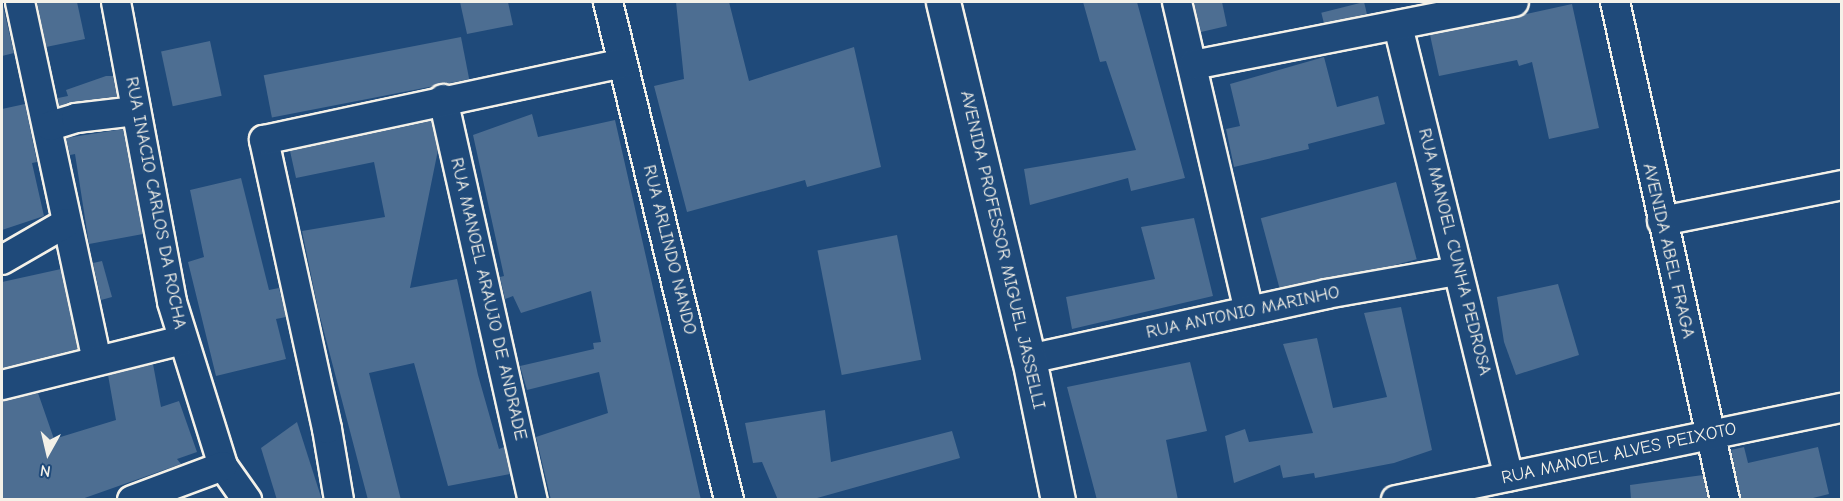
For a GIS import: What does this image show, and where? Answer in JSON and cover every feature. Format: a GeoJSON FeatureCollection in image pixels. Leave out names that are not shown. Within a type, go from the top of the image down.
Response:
{"type":"FeatureCollection","features":[{"type":"Feature","properties":{"kind":"street"},"geometry":{"type":"LineString","coordinates":[[20,2],[50,126],[66,223],[97,360]]}},
{"type":"Feature","properties":{"kind":"street","name":"RUA INACIO CARLOS DA ROCHA"},"geometry":{"type":"LineString","coordinates":[[116,2],[182,340],[224,466],[247,500]]}},
{"type":"Feature","properties":{"kind":"street","name":"RUA ARLINDO NANDO"},"geometry":{"type":"LineString","coordinates":[[608,2],[729,500]]}},
{"type":"Feature","properties":{"kind":"street","name":"AVENIDA PROFESSOR MIGUEL JASSELLI"},"geometry":{"type":"LineString","coordinates":[[943,2],[1029,359],[1058,500]]}},
{"type":"Feature","properties":{"kind":"street"},"geometry":{"type":"LineString","coordinates":[[1177,2],[1249,311]]}},
{"type":"Feature","properties":{"kind":"street"},"geometry":{"type":"LineString","coordinates":[[1193,65],[1514,2]]}},
{"type":"Feature","properties":{"kind":"street","name":"AVENIDA ABEL FRAGA"},"geometry":{"type":"LineString","coordinates":[[1615,2],[1725,500]]}},
{"type":"Feature","properties":{"kind":"street","name":"RUA MANOEL CUNHA PEDROSA"},"geometry":{"type":"LineString","coordinates":[[1398,26],[1509,477]]}},
{"type":"Feature","properties":{"kind":"street"},"geometry":{"type":"LineString","coordinates":[[339,500],[325,417],[264,140],[443,99],[622,63]]}},
{"type":"Feature","properties":{"kind":"street","name":"RUA MANOEL ARAUJO DE ANDRADE"},"geometry":{"type":"LineString","coordinates":[[443,99],[533,500]]}},
{"type":"Feature","properties":{"kind":"street"},"geometry":{"type":"LineString","coordinates":[[50,126],[76,118],[136,111]]}},
{"type":"Feature","properties":{"kind":"street"},"geometry":{"type":"LineString","coordinates":[[1662,221],[1842,185]]}},
{"type":"Feature","properties":{"kind":"street"},"geometry":{"type":"LineString","coordinates":[[2,260],[66,223]]}},
{"type":"Feature","properties":{"kind":"street","name":"RUA ANTONIO MARINHO"},"geometry":{"type":"LineString","coordinates":[[1029,359],[1249,311],[1457,272]]}},
{"type":"Feature","properties":{"kind":"street"},"geometry":{"type":"LineString","coordinates":[[2,385],[182,340]]}},
{"type":"Feature","properties":{"kind":"street","name":"RUA MANOEL ALVES PEIXOTO"},"geometry":{"type":"LineString","coordinates":[[1396,500],[1842,408]]}},
{"type":"Feature","properties":{"kind":"street"},"geometry":{"type":"LineString","coordinates":[[132,500],[224,466]]}},
{"type":"Feature","properties":{"kind":"building"},"geometry":{"type":"Polygon","coordinates":[[[2,2],[14,53],[2,56],[2,2]]]}},
{"type":"Feature","properties":{"kind":"building"},"geometry":{"type":"Polygon","coordinates":[[[37,2],[77,2],[85,39],[46,47],[37,2]]]}},
{"type":"Feature","properties":{"kind":"building"},"geometry":{"type":"Polygon","coordinates":[[[460,2],[508,2],[513,25],[467,34],[460,2]]]}},
{"type":"Feature","properties":{"kind":"building"},"geometry":{"type":"Polygon","coordinates":[[[676,2],[729,2],[749,81],[854,47],[881,167],[807,187],[805,180],[687,212],[654,86],[684,79],[676,2]]]}},
{"type":"Feature","properties":{"kind":"building"},"geometry":{"type":"Polygon","coordinates":[[[1083,2],[1137,2],[1185,178],[1131,191],[1128,178],[1030,205],[1024,169],[1136,150],[1106,61],[1100,62],[1083,2]]]}},
{"type":"Feature","properties":{"kind":"building"},"geometry":{"type":"Polygon","coordinates":[[[1194,2],[1222,2],[1227,26],[1201,32],[1194,2]]]}},
{"type":"Feature","properties":{"kind":"building"},"geometry":{"type":"Polygon","coordinates":[[[1364,2],[1367,14],[1324,24],[1321,13],[1364,2]]]}},
{"type":"Feature","properties":{"kind":"building"},"geometry":{"type":"Polygon","coordinates":[[[1572,4],[1599,128],[1549,139],[1532,62],[1519,66],[1517,60],[1439,76],[1430,35],[1572,4]]]}},
{"type":"Feature","properties":{"kind":"building"},"geometry":{"type":"Polygon","coordinates":[[[461,37],[469,79],[272,118],[264,75],[461,37]]]}},
{"type":"Feature","properties":{"kind":"building"},"geometry":{"type":"Polygon","coordinates":[[[210,41],[222,96],[173,106],[161,51],[210,41]]]}},
{"type":"Feature","properties":{"kind":"building"},"geometry":{"type":"Polygon","coordinates":[[[1324,57],[1337,107],[1378,96],[1385,124],[1308,144],[1309,149],[1234,167],[1226,129],[1240,126],[1230,84],[1324,57]]]}},
{"type":"Feature","properties":{"kind":"building"},"geometry":{"type":"Polygon","coordinates":[[[106,76],[113,76],[117,97],[59,106],[58,98],[68,96],[66,90],[106,76]]]}},
{"type":"Feature","properties":{"kind":"building"},"geometry":{"type":"Polygon","coordinates":[[[25,104],[37,162],[32,163],[44,216],[2,230],[2,109],[25,104]]]}},
{"type":"Feature","properties":{"kind":"building"},"geometry":{"type":"Polygon","coordinates":[[[532,114],[538,137],[615,120],[701,500],[551,500],[536,437],[608,413],[599,372],[527,390],[520,366],[594,349],[593,343],[601,342],[591,291],[521,313],[513,296],[505,299],[500,277],[504,276],[473,135],[532,114]]]}},
{"type":"Feature","properties":{"kind":"building"},"geometry":{"type":"Polygon","coordinates":[[[431,121],[438,150],[410,288],[457,279],[478,375],[499,449],[504,447],[510,474],[448,486],[414,363],[369,373],[401,500],[368,500],[318,309],[302,231],[385,217],[374,162],[296,178],[290,151],[431,121]]]}},
{"type":"Feature","properties":{"kind":"building"},"geometry":{"type":"Polygon","coordinates":[[[123,129],[143,234],[89,244],[75,154],[70,155],[66,138],[123,129]]]}},
{"type":"Feature","properties":{"kind":"building"},"geometry":{"type":"Polygon","coordinates":[[[241,178],[269,290],[279,288],[286,317],[276,319],[286,359],[216,376],[188,262],[204,257],[190,190],[241,178]]]}},
{"type":"Feature","properties":{"kind":"building"},"geometry":{"type":"Polygon","coordinates":[[[1396,182],[1417,259],[1281,296],[1261,218],[1396,182]]]}},
{"type":"Feature","properties":{"kind":"building"},"geometry":{"type":"Polygon","coordinates":[[[1194,218],[1213,296],[1072,329],[1066,297],[1155,279],[1141,227],[1194,218]]]}},
{"type":"Feature","properties":{"kind":"building"},"geometry":{"type":"Polygon","coordinates":[[[897,235],[921,360],[842,375],[817,250],[897,235]]]}},
{"type":"Feature","properties":{"kind":"building"},"geometry":{"type":"Polygon","coordinates":[[[102,261],[112,297],[101,300],[93,263],[102,261]]]}},
{"type":"Feature","properties":{"kind":"building"},"geometry":{"type":"Polygon","coordinates":[[[61,269],[78,349],[2,368],[2,282],[61,269]]]}},
{"type":"Feature","properties":{"kind":"building"},"geometry":{"type":"Polygon","coordinates":[[[1558,284],[1579,355],[1516,375],[1504,342],[1497,297],[1558,284]]]}},
{"type":"Feature","properties":{"kind":"building"},"geometry":{"type":"Polygon","coordinates":[[[1401,307],[1432,450],[1394,463],[1315,478],[1314,473],[1283,478],[1280,465],[1234,483],[1225,436],[1245,429],[1249,442],[1313,433],[1283,344],[1317,338],[1333,408],[1387,397],[1364,313],[1401,307]]]}},
{"type":"Feature","properties":{"kind":"building"},"geometry":{"type":"Polygon","coordinates":[[[1190,362],[1207,431],[1166,440],[1178,500],[1097,500],[1067,387],[1190,362]]]}},
{"type":"Feature","properties":{"kind":"building"},"geometry":{"type":"Polygon","coordinates":[[[153,364],[161,407],[179,401],[197,452],[177,459],[181,464],[79,500],[2,500],[2,401],[38,393],[54,439],[116,420],[108,375],[153,364]]]}},
{"type":"Feature","properties":{"kind":"building"},"geometry":{"type":"Polygon","coordinates":[[[825,410],[831,462],[952,431],[960,458],[810,500],[778,500],[762,462],[753,463],[745,423],[825,410]]]}},
{"type":"Feature","properties":{"kind":"building"},"geometry":{"type":"Polygon","coordinates":[[[297,422],[322,500],[277,500],[261,448],[297,422]]]}},
{"type":"Feature","properties":{"kind":"building"},"geometry":{"type":"Polygon","coordinates":[[[1744,447],[1748,463],[1818,447],[1829,494],[1805,500],[1741,500],[1731,450],[1744,447]]]}},
{"type":"Feature","properties":{"kind":"building"},"geometry":{"type":"Polygon","coordinates":[[[1703,475],[1708,500],[1631,500],[1630,485],[1703,475]]]}}]}
